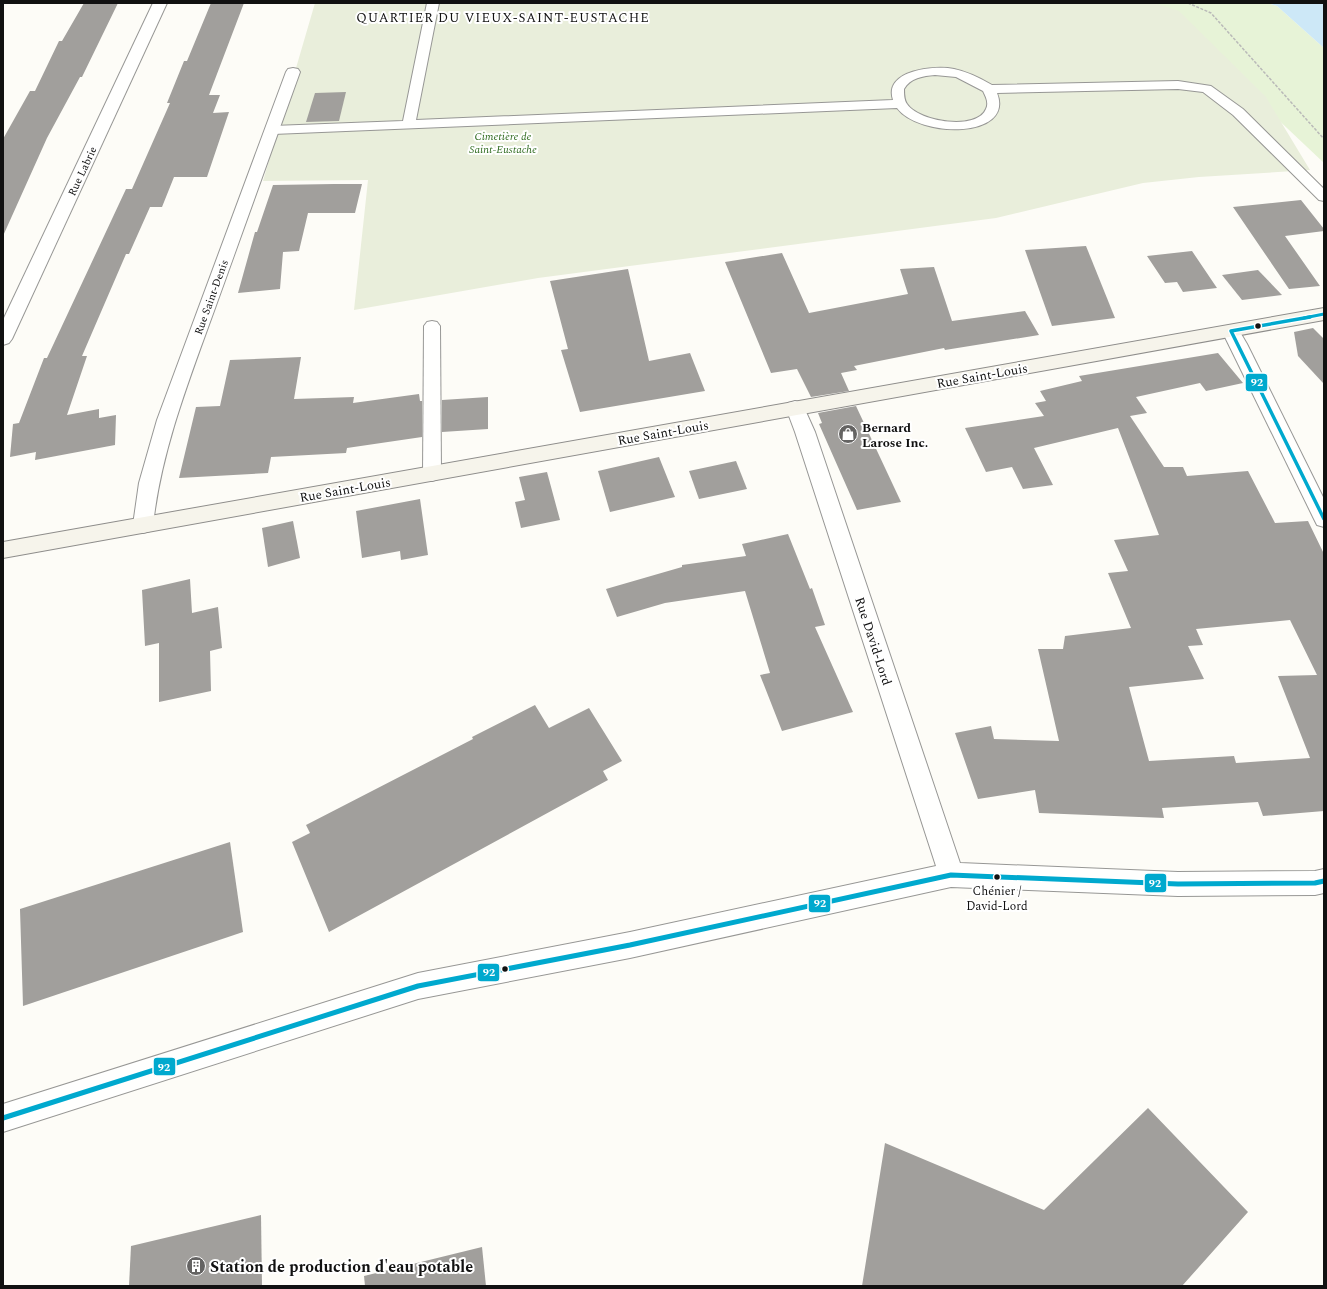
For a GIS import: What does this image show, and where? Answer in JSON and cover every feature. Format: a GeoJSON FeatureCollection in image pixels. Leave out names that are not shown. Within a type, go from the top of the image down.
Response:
{"type":"FeatureCollection","features":[{"type":"Feature","properties":{"kind":"main road","name":"Rue Saint-Louis"},"geometry":{"type":"LineString","coordinates":[[3,550],[796,408],[1231,332],[1324,314]]}},
{"type":"Feature","properties":{"kind":"street","name":"Rue Labrie"},"geometry":{"type":"LineString","coordinates":[[3,339],[160,3]]}},
{"type":"Feature","properties":{"kind":"street","name":"Rue Saint-Denis"},"geometry":{"type":"LineString","coordinates":[[143,525],[145,501],[150,478],[172,405],[187,360],[273,130],[293,72]]}},
{"type":"Feature","properties":{"kind":"street"},"geometry":{"type":"LineString","coordinates":[[1231,332],[1324,519]]}},
{"type":"Feature","properties":{"kind":"street","name":"Rue David-Lord"},"geometry":{"type":"LineString","coordinates":[[796,408],[951,875]]}},
{"type":"Feature","properties":{"kind":"street"},"geometry":{"type":"LineString","coordinates":[[3,1118],[418,986],[630,945],[951,875],[1178,884],[1315,883],[1324,881]]}},
{"type":"Feature","properties":{"kind":"lane"},"geometry":{"type":"LineString","coordinates":[[409,124],[433,3]]}},
{"type":"Feature","properties":{"kind":"lane"},"geometry":{"type":"LineString","coordinates":[[934,71],[950,72],[972,78],[988,89],[994,98],[994,108],[983,119],[964,125],[950,126],[933,124],[915,117],[900,104],[897,93],[905,80],[916,74],[934,71]]}},
{"type":"Feature","properties":{"kind":"lane"},"geometry":{"type":"LineString","coordinates":[[988,89],[1178,85],[1207,89],[1238,112],[1324,197]]}},
{"type":"Feature","properties":{"kind":"lane"},"geometry":{"type":"LineString","coordinates":[[273,130],[900,104]]}},
{"type":"Feature","properties":{"kind":"lane"},"geometry":{"type":"LineString","coordinates":[[432,326],[432,474]]}},
{"type":"Feature","properties":{"kind":"path"},"geometry":{"type":"LineString","coordinates":[[1188,3],[1211,13],[1324,139]]}},
{"type":"Feature","properties":{"kind":"green space","name":"Cimetière de Saint-Eustache"},"geometry":{"type":"Polygon","coordinates":[[[315,3],[1153,3],[1179,11],[1266,97],[1310,170],[1199,177],[1143,183],[996,218],[538,278],[354,310],[368,180],[263,181],[315,3]]]}},
{"type":"Feature","properties":{"kind":"green space"},"geometry":{"type":"Polygon","coordinates":[[[1155,3],[1268,3],[1277,6],[1324,48],[1324,163],[1155,3]]]}},
{"type":"Feature","properties":{"kind":"water"},"geometry":{"type":"Polygon","coordinates":[[[1268,3],[1324,3],[1324,48],[1277,6],[1268,3]]]}},
{"type":"Feature","properties":{"kind":"building"},"geometry":{"type":"Polygon","coordinates":[[[84,3],[118,3],[82,77],[80,77],[47,138],[3,236],[3,139],[30,91],[35,91],[59,41],[62,41],[84,3]]]}},
{"type":"Feature","properties":{"kind":"building"},"geometry":{"type":"Polygon","coordinates":[[[211,3],[244,3],[209,95],[220,95],[213,113],[229,112],[207,177],[174,177],[162,207],[150,207],[129,254],[126,254],[82,356],[87,356],[67,415],[99,409],[99,418],[116,415],[115,445],[35,460],[36,452],[10,457],[13,424],[19,423],[44,358],[47,358],[126,189],[132,189],[170,103],[167,103],[184,61],[187,61],[211,3]]]}},
{"type":"Feature","properties":{"kind":"building"},"geometry":{"type":"Polygon","coordinates":[[[346,92],[339,121],[306,122],[315,93],[346,92]]]}},
{"type":"Feature","properties":{"kind":"building"},"geometry":{"type":"Polygon","coordinates":[[[362,184],[355,213],[308,213],[299,251],[283,252],[280,289],[238,293],[255,232],[257,232],[273,185],[362,184]]]}},
{"type":"Feature","properties":{"kind":"building"},"geometry":{"type":"Polygon","coordinates":[[[1301,200],[1324,231],[1285,236],[1320,286],[1289,289],[1233,207],[1301,200]]]}},
{"type":"Feature","properties":{"kind":"building"},"geometry":{"type":"Polygon","coordinates":[[[1086,246],[1115,318],[1052,326],[1025,250],[1086,246]]]}},
{"type":"Feature","properties":{"kind":"building"},"geometry":{"type":"Polygon","coordinates":[[[1192,251],[1217,288],[1183,292],[1177,282],[1165,283],[1147,256],[1192,251]]]}},
{"type":"Feature","properties":{"kind":"building"},"geometry":{"type":"Polygon","coordinates":[[[782,253],[809,313],[908,294],[900,269],[934,267],[952,321],[1025,311],[1039,335],[945,350],[944,348],[854,366],[857,370],[841,373],[849,391],[811,397],[797,369],[771,373],[725,262],[782,253]]]}},
{"type":"Feature","properties":{"kind":"building"},"geometry":{"type":"Polygon","coordinates":[[[628,269],[649,361],[690,353],[705,391],[580,412],[561,350],[568,349],[550,281],[628,269]]]}},
{"type":"Feature","properties":{"kind":"building"},"geometry":{"type":"Polygon","coordinates":[[[1258,270],[1282,295],[1242,300],[1222,275],[1258,270]]]}},
{"type":"Feature","properties":{"kind":"building"},"geometry":{"type":"Polygon","coordinates":[[[1313,328],[1324,339],[1324,384],[1298,356],[1294,332],[1313,328]]]}},
{"type":"Feature","properties":{"kind":"building"},"geometry":{"type":"Polygon","coordinates":[[[1218,353],[1243,383],[1206,391],[1200,383],[1136,397],[1147,413],[1130,416],[1164,467],[1183,467],[1187,476],[1248,471],[1275,523],[1308,521],[1324,554],[1324,811],[1263,816],[1258,802],[1162,808],[1164,818],[1039,813],[1035,790],[978,799],[955,733],[991,726],[994,739],[1059,741],[1038,649],[1063,649],[1065,636],[1131,628],[1108,573],[1128,571],[1114,540],[1159,535],[1118,428],[1034,448],[1053,485],[1023,489],[1012,467],[986,472],[965,428],[1044,416],[1035,403],[1046,401],[1040,391],[1082,381],[1079,376],[1218,353]],[[1290,620],[1196,629],[1203,645],[1188,646],[1204,679],[1129,687],[1149,761],[1234,756],[1236,763],[1310,758],[1278,676],[1317,675],[1290,620]]]}},
{"type":"Feature","properties":{"kind":"building"},"geometry":{"type":"Polygon","coordinates":[[[301,357],[294,399],[354,397],[353,403],[419,394],[420,401],[422,401],[422,437],[347,448],[346,453],[271,457],[268,473],[179,478],[196,407],[220,406],[230,360],[301,357]]]}},
{"type":"Feature","properties":{"kind":"building"},"geometry":{"type":"Polygon","coordinates":[[[488,397],[488,429],[442,432],[442,400],[488,397]]]}},
{"type":"Feature","properties":{"kind":"building"},"geometry":{"type":"Polygon","coordinates":[[[856,406],[901,502],[857,510],[819,424],[822,423],[818,413],[856,406]]]}},
{"type":"Feature","properties":{"kind":"building"},"geometry":{"type":"Polygon","coordinates":[[[659,457],[675,497],[610,512],[598,471],[659,457]]]}},
{"type":"Feature","properties":{"kind":"building"},"geometry":{"type":"Polygon","coordinates":[[[736,461],[747,489],[699,499],[689,471],[736,461]]]}},
{"type":"Feature","properties":{"kind":"building"},"geometry":{"type":"Polygon","coordinates":[[[547,472],[560,520],[521,528],[515,502],[525,500],[519,477],[547,472]]]}},
{"type":"Feature","properties":{"kind":"building"},"geometry":{"type":"Polygon","coordinates":[[[420,499],[428,555],[401,560],[400,551],[362,558],[356,511],[420,499]]]}},
{"type":"Feature","properties":{"kind":"building"},"geometry":{"type":"Polygon","coordinates":[[[293,521],[300,558],[268,567],[262,528],[293,521]]]}},
{"type":"Feature","properties":{"kind":"building"},"geometry":{"type":"Polygon","coordinates":[[[788,534],[810,589],[812,588],[825,625],[815,627],[853,712],[782,731],[760,675],[770,673],[745,591],[665,603],[617,617],[606,589],[682,567],[682,565],[746,556],[742,544],[788,534]]]}},
{"type":"Feature","properties":{"kind":"building"},"geometry":{"type":"Polygon","coordinates":[[[190,579],[192,613],[218,607],[222,648],[210,651],[211,691],[159,702],[159,643],[145,646],[142,590],[190,579]]]}},
{"type":"Feature","properties":{"kind":"building"},"geometry":{"type":"Polygon","coordinates":[[[535,705],[549,728],[589,708],[622,761],[603,771],[608,780],[329,932],[292,842],[310,833],[306,825],[473,739],[472,737],[535,705]]]}},
{"type":"Feature","properties":{"kind":"building"},"geometry":{"type":"Polygon","coordinates":[[[230,842],[243,932],[23,1006],[20,909],[230,842]]]}},
{"type":"Feature","properties":{"kind":"building"},"geometry":{"type":"Polygon","coordinates":[[[1148,1108],[1248,1212],[1182,1286],[862,1286],[885,1143],[1044,1210],[1148,1108]]]}},
{"type":"Feature","properties":{"kind":"building","name":"Station de production d'eau potable"},"geometry":{"type":"Polygon","coordinates":[[[261,1215],[262,1286],[129,1286],[131,1246],[261,1215]]]}},
{"type":"Feature","properties":{"kind":"building","name":"Station de production d'eau potable"},"geometry":{"type":"Polygon","coordinates":[[[482,1247],[486,1286],[365,1286],[364,1276],[482,1247]]]}},
{"type":"Feature","properties":{"kind":"transit line","name":"92"},"geometry":{"type":"LineString","coordinates":[[1324,314],[1231,331],[1324,519]]}},
{"type":"Feature","properties":{"kind":"transit line","name":"92"},"geometry":{"type":"LineString","coordinates":[[3,1118],[418,986],[630,945],[951,875],[1178,884],[1315,883],[1324,881]]}},
{"type":"Feature","properties":{"kind":"place","name":"Bernard Larose Inc."},"geometry":{"type":"Point","coordinates":[848,434]}},
{"type":"Feature","properties":{"kind":"place","name":"Chénier / David-Lord"},"geometry":{"type":"Point","coordinates":[997,877]}},
{"type":"Feature","properties":{"kind":"place","name":"Station de production d'eau potable"},"geometry":{"type":"Point","coordinates":[196,1266]}},
{"type":"Feature","properties":{"kind":"district","name":"QUARTIER DU VIEUX-SAINT-EUSTACHE"},"geometry":{"type":"Point","coordinates":[503,17]}}]}
